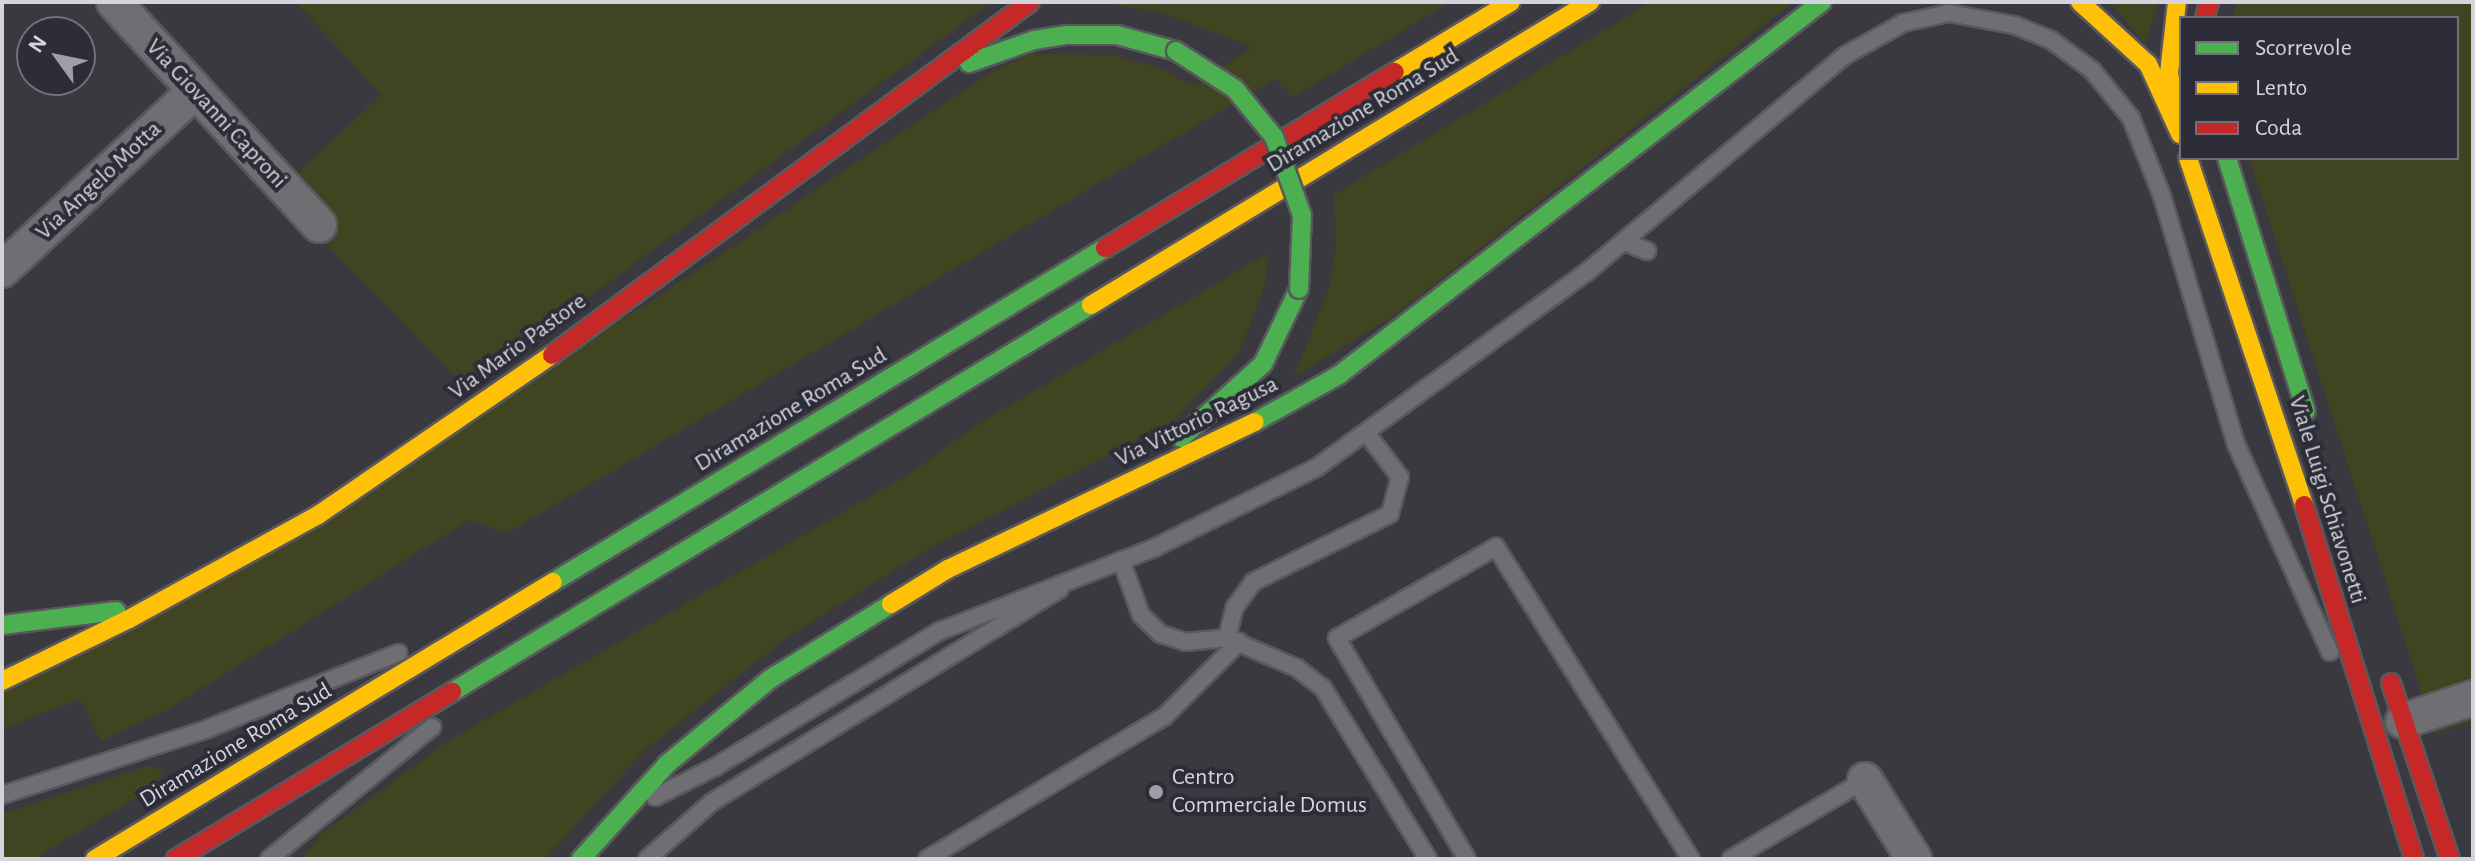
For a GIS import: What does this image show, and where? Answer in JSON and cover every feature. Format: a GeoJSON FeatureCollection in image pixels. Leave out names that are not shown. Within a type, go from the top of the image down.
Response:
{"type":"FeatureCollection","features":[{"type":"Feature","properties":{"kind":"main road","name":"Via Mario Pastore"},"geometry":{"type":"LineString","coordinates":[[2,681],[190,586],[318,515],[517,380],[1030,2]]}},
{"type":"Feature","properties":{"kind":"main road","name":"Diramazione Roma Sud"},"geometry":{"type":"LineString","coordinates":[[95,859],[1511,2]]}},
{"type":"Feature","properties":{"kind":"main road","name":"Diramazione Roma Sud"},"geometry":{"type":"LineString","coordinates":[[176,859],[1590,2]]}},
{"type":"Feature","properties":{"kind":"main road","name":"Via Vittorio Ragusa"},"geometry":{"type":"LineString","coordinates":[[581,859],[706,728],[810,652],[948,569],[1267,416],[1366,357],[1822,2]]}},
{"type":"Feature","properties":{"kind":"main road"},"geometry":{"type":"LineString","coordinates":[[2080,2],[2148,64],[2179,134]]}},
{"type":"Feature","properties":{"kind":"main road"},"geometry":{"type":"LineString","coordinates":[[2177,2],[2169,73],[2179,130]]}},
{"type":"Feature","properties":{"kind":"main road"},"geometry":{"type":"LineString","coordinates":[[880,111],[973,61],[1051,37],[1117,35],[1176,51],[1228,84],[1274,137],[1302,215],[1304,262],[1299,289],[1273,347],[1244,385],[1213,414],[1090,502]]}},
{"type":"Feature","properties":{"kind":"main road","name":"Viale Luigi Schiavonetti"},"geometry":{"type":"LineString","coordinates":[[2189,160],[2267,386],[2414,859]]}},
{"type":"Feature","properties":{"kind":"main road","name":"Viale Luigi Schiavonetti"},"geometry":{"type":"LineString","coordinates":[[2228,160],[2313,432]]}},
{"type":"Feature","properties":{"kind":"main road"},"geometry":{"type":"LineString","coordinates":[[2,625],[108,613],[190,586]]}},
{"type":"Feature","properties":{"kind":"main road"},"geometry":{"type":"LineString","coordinates":[[2384,660],[2450,859]]}},
{"type":"Feature","properties":{"kind":"street","name":"Via Giovanni Caproni"},"geometry":{"type":"LineString","coordinates":[[114,2],[319,225]]}},
{"type":"Feature","properties":{"kind":"street","name":"Via Angelo Motta"},"geometry":{"type":"LineString","coordinates":[[2,270],[195,91]]}},
{"type":"Feature","properties":{"kind":"street"},"geometry":{"type":"LineString","coordinates":[[2403,721],[2473,698]]}},
{"type":"Feature","properties":{"kind":"street"},"geometry":{"type":"LineString","coordinates":[[1865,780],[1914,859]]}},
{"type":"Feature","properties":{"kind":"lane"},"geometry":{"type":"LineString","coordinates":[[624,811],[715,767],[940,631],[1121,560],[1265,497],[1367,434],[1625,242],[1836,63],[1903,23],[1949,13],[2014,25],[2071,52],[2112,91],[2144,143],[2236,444],[2389,778]]}},
{"type":"Feature","properties":{"kind":"lane"},"geometry":{"type":"LineString","coordinates":[[1625,242],[1647,251]]}},
{"type":"Feature","properties":{"kind":"lane"},"geometry":{"type":"LineString","coordinates":[[927,859],[1158,721],[1191,695],[1233,640],[1235,607],[1253,582],[1390,514],[1400,477],[1367,434]]}},
{"type":"Feature","properties":{"kind":"lane"},"geometry":{"type":"LineString","coordinates":[[2,795],[207,729],[378,662],[467,624],[621,541]]}},
{"type":"Feature","properties":{"kind":"lane"},"geometry":{"type":"LineString","coordinates":[[1467,859],[1337,638],[1496,547],[1691,859]]}},
{"type":"Feature","properties":{"kind":"lane"},"geometry":{"type":"LineString","coordinates":[[1121,560],[1136,605],[1153,629],[1185,642],[1233,640],[1297,668],[1323,688],[1428,859]]}},
{"type":"Feature","properties":{"kind":"lane"},"geometry":{"type":"LineString","coordinates":[[647,859],[712,802],[998,632],[1073,579]]}},
{"type":"Feature","properties":{"kind":"lane"},"geometry":{"type":"LineString","coordinates":[[269,859],[306,824],[567,622]]}},
{"type":"Feature","properties":{"kind":"lane"},"geometry":{"type":"LineString","coordinates":[[1731,859],[1865,780]]}},
{"type":"Feature","properties":{"kind":"green space"},"geometry":{"type":"Polygon","coordinates":[[[296,2],[992,2],[466,387],[316,234],[337,221],[298,173],[381,95],[296,2]]]}},
{"type":"Feature","properties":{"kind":"green space"},"geometry":{"type":"Polygon","coordinates":[[[1098,2],[1450,2],[1293,97],[1275,79],[508,533],[469,520],[169,709],[101,741],[80,699],[2,729],[2,693],[656,298],[988,74],[1030,54],[1113,55],[1159,68],[1194,86],[1252,47],[1162,13],[1098,2]]]}},
{"type":"Feature","properties":{"kind":"green space"},"geometry":{"type":"Polygon","coordinates":[[[1651,2],[1793,2],[1398,313],[1294,377],[1329,287],[1336,246],[1334,195],[1651,2]]]}},
{"type":"Feature","properties":{"kind":"green space"},"geometry":{"type":"Polygon","coordinates":[[[2110,2],[2159,2],[2145,44],[2110,2]]]}},
{"type":"Feature","properties":{"kind":"green space"},"geometry":{"type":"Polygon","coordinates":[[[2237,2],[2473,2],[2473,721],[2435,734],[2250,160],[2459,160],[2459,16],[2233,16],[2237,2]]]}},
{"type":"Feature","properties":{"kind":"green space"},"geometry":{"type":"Polygon","coordinates":[[[1268,253],[1265,286],[1239,353],[1172,422],[929,549],[785,639],[645,750],[545,859],[302,859],[321,834],[447,742],[909,474],[980,423],[1268,253]]]}},
{"type":"Feature","properties":{"kind":"green space"},"geometry":{"type":"Polygon","coordinates":[[[151,765],[164,772],[151,789],[34,859],[2,859],[2,814],[151,765]]]}},
{"type":"Feature","properties":{"kind":"traffic: fast"},"geometry":{"type":"LineString","coordinates":[[1255,422],[1339,375],[1822,2]]}},
{"type":"Feature","properties":{"kind":"traffic: fast"},"geometry":{"type":"LineString","coordinates":[[969,63],[1034,40],[1067,35],[1117,35],[1176,51]]}},
{"type":"Feature","properties":{"kind":"traffic: fast"},"geometry":{"type":"LineString","coordinates":[[1176,51],[1235,89],[1274,137],[1302,215],[1299,289]]}},
{"type":"Feature","properties":{"kind":"traffic: fast"},"geometry":{"type":"LineString","coordinates":[[2228,160],[2306,411]]}},
{"type":"Feature","properties":{"kind":"traffic: fast"},"geometry":{"type":"LineString","coordinates":[[553,582],[1105,248]]}},
{"type":"Feature","properties":{"kind":"traffic: fast"},"geometry":{"type":"LineString","coordinates":[[1181,438],[1263,364],[1299,289]]}},
{"type":"Feature","properties":{"kind":"traffic: fast"},"geometry":{"type":"LineString","coordinates":[[452,692],[1091,305]]}},
{"type":"Feature","properties":{"kind":"traffic: fast"},"geometry":{"type":"LineString","coordinates":[[581,859],[667,764],[770,679],[891,604]]}},
{"type":"Feature","properties":{"kind":"traffic: fast"},"geometry":{"type":"LineString","coordinates":[[2,625],[116,611]]}},
{"type":"Feature","properties":{"kind":"traffic: slow"},"geometry":{"type":"LineString","coordinates":[[1395,72],[1511,2]]}},
{"type":"Feature","properties":{"kind":"traffic: slow"},"geometry":{"type":"LineString","coordinates":[[1091,305],[1590,2]]}},
{"type":"Feature","properties":{"kind":"traffic: slow"},"geometry":{"type":"LineString","coordinates":[[2080,2],[2148,64],[2179,132]]}},
{"type":"Feature","properties":{"kind":"traffic: slow"},"geometry":{"type":"LineString","coordinates":[[2176,114],[2169,73],[2177,2]]}},
{"type":"Feature","properties":{"kind":"traffic: slow"},"geometry":{"type":"LineString","coordinates":[[2189,160],[2304,505]]}},
{"type":"Feature","properties":{"kind":"traffic: slow"},"geometry":{"type":"LineString","coordinates":[[2,681],[129,619],[318,515],[552,355]]}},
{"type":"Feature","properties":{"kind":"traffic: slow"},"geometry":{"type":"LineString","coordinates":[[891,604],[948,569],[1255,422]]}},
{"type":"Feature","properties":{"kind":"traffic: slow"},"geometry":{"type":"LineString","coordinates":[[95,859],[553,582]]}},
{"type":"Feature","properties":{"kind":"traffic: jam"},"geometry":{"type":"LineString","coordinates":[[552,355],[1030,2]]}},
{"type":"Feature","properties":{"kind":"traffic: jam"},"geometry":{"type":"LineString","coordinates":[[2206,16],[2209,2]]}},
{"type":"Feature","properties":{"kind":"traffic: jam"},"geometry":{"type":"LineString","coordinates":[[1105,248],[1395,72]]}},
{"type":"Feature","properties":{"kind":"traffic: jam"},"geometry":{"type":"LineString","coordinates":[[2304,505],[2414,859]]}},
{"type":"Feature","properties":{"kind":"traffic: jam"},"geometry":{"type":"LineString","coordinates":[[2391,683],[2450,859]]}},
{"type":"Feature","properties":{"kind":"traffic: jam"},"geometry":{"type":"LineString","coordinates":[[176,859],[452,692]]}},
{"type":"Feature","properties":{"kind":"place","name":"Centro Commerciale Domus"},"geometry":{"type":"Point","coordinates":[1156,792]}}]}
